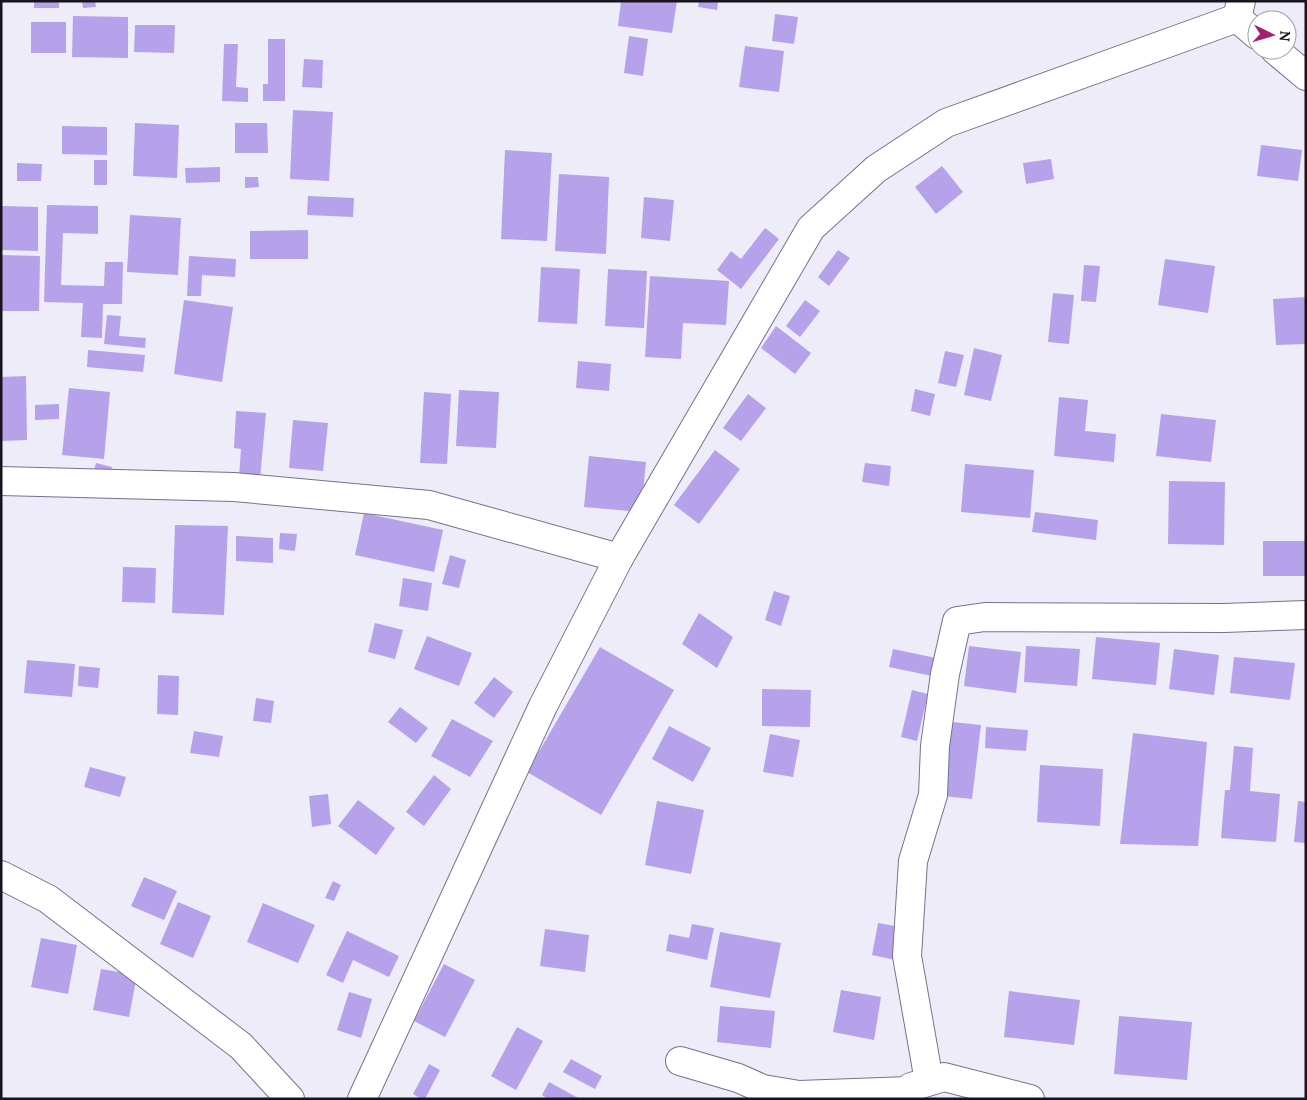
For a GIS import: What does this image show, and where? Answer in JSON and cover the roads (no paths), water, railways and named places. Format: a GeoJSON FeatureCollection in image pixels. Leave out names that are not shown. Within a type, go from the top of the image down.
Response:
{"type":"FeatureCollection","features":[{"type":"Feature","properties":{"kind":"street"},"geometry":{"type":"LineString","coordinates":[[362,1099],[543,706],[620,558],[811,228],[876,169],[946,123],[1245,18]]}},
{"type":"Feature","properties":{"kind":"street"},"geometry":{"type":"LineString","coordinates":[[1287,60],[1306,76]]}},
{"type":"Feature","properties":{"kind":"street"},"geometry":{"type":"LineString","coordinates":[[1,481],[234,487],[429,506],[620,558]]}},
{"type":"Feature","properties":{"kind":"street"},"geometry":{"type":"LineString","coordinates":[[914,1090],[907,956],[913,861],[933,795],[935,746],[945,674],[956,621],[985,617],[1224,618],[1306,615]]}},
{"type":"Feature","properties":{"kind":"street"},"geometry":{"type":"LineString","coordinates":[[1,875],[48,899],[241,1046],[290,1099]]}},
{"type":"Feature","properties":{"kind":"street"},"geometry":{"type":"LineString","coordinates":[[680,1061],[738,1078],[763,1089],[799,1095],[866,1094],[914,1090],[944,1077],[1030,1099]]}}]}
